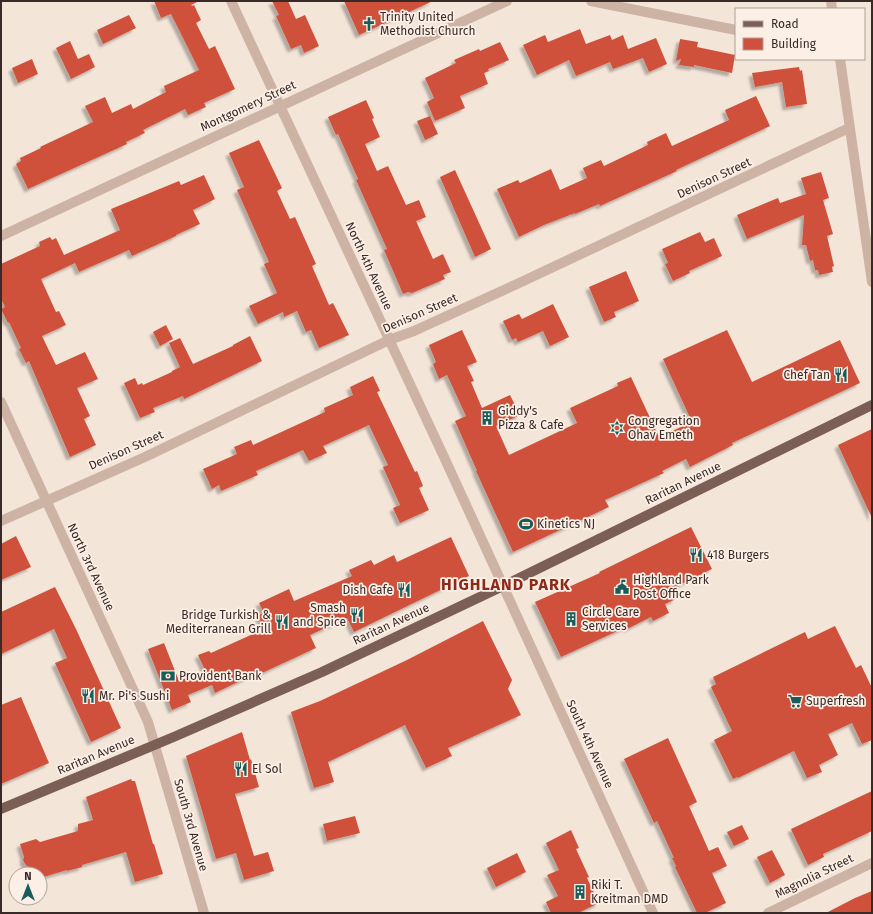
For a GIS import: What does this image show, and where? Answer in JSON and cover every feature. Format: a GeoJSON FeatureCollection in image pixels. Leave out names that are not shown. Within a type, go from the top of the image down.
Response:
{"type":"FeatureCollection","features":[{"type":"Feature","properties":{"kind":"main road","name":"Raritan Avenue"},"geometry":{"type":"LineString","coordinates":[[1,809],[322,672],[503,586],[872,405]]}},
{"type":"Feature","properties":{"kind":"street","name":"North 4th Avenue"},"geometry":{"type":"LineString","coordinates":[[231,1],[503,586]]}},
{"type":"Feature","properties":{"kind":"street","name":"Montgomery Street"},"geometry":{"type":"LineString","coordinates":[[1,236],[507,1]]}},
{"type":"Feature","properties":{"kind":"street"},"geometry":{"type":"LineString","coordinates":[[591,1],[735,30]]}},
{"type":"Feature","properties":{"kind":"street"},"geometry":{"type":"LineString","coordinates":[[840,60],[872,282]]}},
{"type":"Feature","properties":{"kind":"street","name":"Denison Street"},"geometry":{"type":"LineString","coordinates":[[1,521],[144,457],[389,340],[414,331],[517,284],[850,128]]}},
{"type":"Feature","properties":{"kind":"street","name":"North 3rd Avenue"},"geometry":{"type":"LineString","coordinates":[[1,402],[148,722],[154,745]]}},
{"type":"Feature","properties":{"kind":"street","name":"South 4th Avenue"},"geometry":{"type":"LineString","coordinates":[[503,586],[653,913]]}},
{"type":"Feature","properties":{"kind":"street","name":"South 3rd Avenue"},"geometry":{"type":"LineString","coordinates":[[154,745],[204,913]]}},
{"type":"Feature","properties":{"kind":"street","name":"Magnolia Street"},"geometry":{"type":"LineString","coordinates":[[768,913],[872,863]]}},
{"type":"Feature","properties":{"kind":"building"},"geometry":{"type":"Polygon","coordinates":[[[154,1],[199,1],[191,5],[194,5],[201,20],[196,23],[209,49],[215,46],[235,89],[204,103],[206,107],[188,115],[185,109],[143,130],[145,133],[126,142],[127,144],[28,189],[16,164],[21,161],[20,158],[93,122],[85,106],[105,97],[112,113],[131,104],[133,109],[166,92],[164,86],[199,70],[171,14],[161,18],[154,1]]]}},
{"type":"Feature","properties":{"kind":"building"},"geometry":{"type":"Polygon","coordinates":[[[272,1],[288,1],[296,19],[305,15],[319,46],[304,53],[301,45],[291,49],[276,16],[279,15],[272,1]]]}},
{"type":"Feature","properties":{"kind":"building","name":"Trinity United Methodist Church"},"geometry":{"type":"Polygon","coordinates":[[[344,1],[433,1],[359,35],[344,1]]]}},
{"type":"Feature","properties":{"kind":"building"},"geometry":{"type":"Polygon","coordinates":[[[129,15],[136,28],[103,44],[97,30],[129,15]]]}},
{"type":"Feature","properties":{"kind":"building"},"geometry":{"type":"Polygon","coordinates":[[[580,29],[586,44],[610,35],[612,40],[623,35],[628,49],[656,38],[667,64],[649,72],[643,58],[613,69],[610,62],[576,76],[569,60],[537,75],[523,45],[545,35],[548,42],[580,29]]]}},
{"type":"Feature","properties":{"kind":"building"},"geometry":{"type":"Polygon","coordinates":[[[680,39],[698,42],[697,47],[735,55],[732,73],[694,65],[694,67],[679,65],[681,59],[676,61],[680,39]]]}},
{"type":"Feature","properties":{"kind":"building"},"geometry":{"type":"Polygon","coordinates":[[[70,41],[78,59],[89,54],[95,67],[71,79],[56,48],[70,41]]]}},
{"type":"Feature","properties":{"kind":"building"},"geometry":{"type":"Polygon","coordinates":[[[500,42],[509,60],[488,69],[489,71],[484,73],[488,84],[460,96],[465,108],[435,121],[427,102],[434,98],[425,78],[456,63],[454,60],[500,42]]]}},
{"type":"Feature","properties":{"kind":"building"},"geometry":{"type":"Polygon","coordinates":[[[32,59],[38,74],[18,83],[12,68],[32,59]]]}},
{"type":"Feature","properties":{"kind":"building"},"geometry":{"type":"Polygon","coordinates":[[[799,67],[800,71],[802,70],[807,104],[786,107],[782,82],[755,87],[752,73],[799,67]]]}},
{"type":"Feature","properties":{"kind":"building"},"geometry":{"type":"Polygon","coordinates":[[[756,96],[770,126],[600,206],[599,204],[575,213],[519,237],[497,189],[518,180],[520,183],[551,169],[560,190],[587,178],[583,168],[601,160],[604,166],[648,145],[647,142],[666,133],[672,146],[729,120],[725,110],[756,96]]]}},
{"type":"Feature","properties":{"kind":"building"},"geometry":{"type":"Polygon","coordinates":[[[366,100],[380,137],[365,144],[377,171],[388,166],[406,205],[419,200],[426,217],[416,221],[433,259],[443,254],[451,272],[443,275],[445,279],[412,293],[408,292],[403,294],[384,250],[387,249],[356,180],[358,179],[338,134],[336,135],[328,117],[366,100]]]}},
{"type":"Feature","properties":{"kind":"building"},"geometry":{"type":"Polygon","coordinates":[[[430,116],[438,134],[425,140],[417,121],[430,116]]]}},
{"type":"Feature","properties":{"kind":"building"},"geometry":{"type":"Polygon","coordinates":[[[259,140],[282,188],[277,191],[290,219],[295,217],[316,264],[312,266],[329,305],[333,303],[349,335],[319,348],[311,330],[306,332],[297,311],[284,317],[283,312],[258,324],[249,306],[277,293],[264,264],[269,262],[237,190],[244,187],[229,153],[259,140]]]}},
{"type":"Feature","properties":{"kind":"building"},"geometry":{"type":"Polygon","coordinates":[[[455,170],[491,249],[475,257],[440,177],[455,170]]]}},
{"type":"Feature","properties":{"kind":"building"},"geometry":{"type":"Polygon","coordinates":[[[821,172],[829,198],[823,200],[833,234],[827,236],[834,266],[832,267],[833,272],[819,275],[818,270],[815,270],[813,260],[810,261],[806,245],[802,245],[804,215],[747,239],[737,215],[778,198],[780,203],[806,194],[801,178],[821,172]]]}},
{"type":"Feature","properties":{"kind":"building"},"geometry":{"type":"Polygon","coordinates":[[[204,175],[215,199],[193,210],[200,224],[132,256],[129,250],[79,272],[75,263],[41,279],[56,312],[59,311],[66,325],[42,336],[56,365],[85,352],[98,379],[77,388],[90,416],[84,419],[96,445],[70,457],[29,361],[26,363],[9,322],[8,323],[1,309],[5,307],[1,299],[1,264],[40,246],[39,242],[50,237],[52,240],[56,238],[64,255],[120,230],[111,209],[179,181],[181,185],[204,175]]]}},
{"type":"Feature","properties":{"kind":"building"},"geometry":{"type":"Polygon","coordinates":[[[700,232],[705,242],[714,238],[722,256],[689,271],[690,273],[673,281],[665,264],[668,263],[662,249],[700,232]]]}},
{"type":"Feature","properties":{"kind":"building"},"geometry":{"type":"Polygon","coordinates":[[[626,271],[639,301],[614,312],[616,317],[604,322],[589,287],[626,271]]]}},
{"type":"Feature","properties":{"kind":"building"},"geometry":{"type":"Polygon","coordinates":[[[553,304],[569,337],[550,346],[543,331],[518,342],[516,338],[512,340],[503,321],[519,314],[522,319],[553,304]]]}},
{"type":"Feature","properties":{"kind":"building"},"geometry":{"type":"Polygon","coordinates":[[[166,325],[173,339],[160,346],[153,332],[166,325]]]}},
{"type":"Feature","properties":{"kind":"building"},"geometry":{"type":"Polygon","coordinates":[[[462,330],[477,362],[467,366],[474,381],[471,382],[482,408],[510,395],[520,415],[496,426],[509,455],[577,423],[570,408],[618,386],[617,383],[631,377],[659,437],[692,422],[663,359],[727,330],[752,382],[840,340],[860,383],[732,443],[733,445],[690,467],[686,459],[662,471],[664,473],[605,500],[609,507],[513,552],[455,421],[466,416],[447,375],[439,379],[433,364],[436,362],[429,345],[462,330]]]}},
{"type":"Feature","properties":{"kind":"building"},"geometry":{"type":"Polygon","coordinates":[[[250,336],[262,361],[184,399],[183,396],[153,408],[155,412],[140,418],[124,383],[135,378],[138,385],[142,383],[143,385],[180,367],[169,343],[180,338],[193,364],[233,346],[250,336]]]}},
{"type":"Feature","properties":{"kind":"building"},"geometry":{"type":"Polygon","coordinates":[[[373,376],[380,391],[377,392],[415,472],[417,471],[423,486],[419,488],[429,510],[400,523],[393,508],[400,505],[383,467],[388,465],[369,425],[323,446],[327,453],[309,461],[303,450],[256,471],[258,475],[221,491],[219,485],[212,489],[203,469],[237,454],[234,447],[251,440],[253,445],[325,412],[324,408],[353,395],[350,387],[373,376]]]}},
{"type":"Feature","properties":{"kind":"building"},"geometry":{"type":"Polygon","coordinates":[[[872,429],[872,518],[838,445],[872,429]]]}},
{"type":"Feature","properties":{"kind":"building"},"geometry":{"type":"Polygon","coordinates":[[[691,527],[712,569],[671,589],[676,599],[665,604],[669,613],[653,621],[651,617],[627,629],[626,627],[561,657],[535,602],[600,573],[599,572],[691,527]]]}},
{"type":"Feature","properties":{"kind":"building"},"geometry":{"type":"Polygon","coordinates":[[[16,536],[31,567],[1,580],[1,544],[16,536]]]}},
{"type":"Feature","properties":{"kind":"building"},"geometry":{"type":"Polygon","coordinates":[[[451,537],[469,576],[354,632],[347,618],[310,635],[316,648],[262,673],[261,671],[215,693],[212,685],[188,695],[191,702],[172,710],[148,649],[164,643],[179,681],[205,670],[198,655],[209,651],[211,653],[264,629],[258,615],[264,613],[259,603],[289,589],[294,601],[352,576],[349,570],[371,560],[374,565],[394,555],[397,562],[451,537]]]}},
{"type":"Feature","properties":{"kind":"building"},"geometry":{"type":"Polygon","coordinates":[[[55,587],[76,629],[121,728],[91,742],[55,663],[67,658],[54,629],[1,654],[1,612],[55,587]]]}},
{"type":"Feature","properties":{"kind":"building"},"geometry":{"type":"Polygon","coordinates":[[[483,621],[512,680],[508,689],[521,715],[448,748],[452,756],[426,768],[405,725],[328,762],[334,782],[314,788],[291,712],[320,701],[407,660],[483,621]]]}},
{"type":"Feature","properties":{"kind":"building","name":"Superfresh"},"geometry":{"type":"Polygon","coordinates":[[[835,626],[856,668],[861,665],[872,688],[872,740],[862,744],[852,723],[828,734],[838,755],[819,765],[822,772],[807,778],[794,751],[733,779],[714,740],[732,731],[711,687],[716,684],[713,677],[805,632],[808,639],[835,626]]]}},
{"type":"Feature","properties":{"kind":"building"},"geometry":{"type":"Polygon","coordinates":[[[21,697],[49,763],[1,784],[1,705],[21,697]]]}},
{"type":"Feature","properties":{"kind":"building"},"geometry":{"type":"Polygon","coordinates":[[[242,732],[259,787],[235,794],[254,856],[268,852],[274,871],[244,880],[236,853],[216,859],[186,756],[242,732]]]}},
{"type":"Feature","properties":{"kind":"building"},"geometry":{"type":"Polygon","coordinates":[[[668,738],[697,802],[689,806],[709,851],[718,847],[727,866],[712,873],[726,903],[705,913],[697,913],[675,867],[676,866],[672,858],[674,858],[657,821],[654,823],[624,759],[668,738]]]}},
{"type":"Feature","properties":{"kind":"building"},"geometry":{"type":"Polygon","coordinates":[[[131,779],[132,781],[135,781],[163,874],[135,882],[126,852],[82,865],[82,867],[48,876],[48,866],[27,866],[25,864],[20,844],[36,839],[40,842],[78,831],[78,824],[93,820],[86,797],[131,779]]]}},
{"type":"Feature","properties":{"kind":"building"},"geometry":{"type":"Polygon","coordinates":[[[872,791],[872,831],[823,854],[824,857],[808,865],[791,829],[872,791]]]}},
{"type":"Feature","properties":{"kind":"building"},"geometry":{"type":"Polygon","coordinates":[[[355,816],[360,833],[327,841],[323,824],[355,816]]]}},
{"type":"Feature","properties":{"kind":"building"},"geometry":{"type":"Polygon","coordinates":[[[742,825],[749,839],[734,846],[727,832],[742,825]]]}},
{"type":"Feature","properties":{"kind":"building"},"geometry":{"type":"Polygon","coordinates":[[[571,830],[579,848],[576,849],[589,877],[587,878],[599,903],[578,913],[551,913],[546,902],[558,896],[547,875],[559,870],[546,843],[571,830]]]}},
{"type":"Feature","properties":{"kind":"building"},"geometry":{"type":"Polygon","coordinates":[[[772,850],[785,875],[770,883],[757,857],[772,850]]]}},
{"type":"Feature","properties":{"kind":"building"},"geometry":{"type":"Polygon","coordinates":[[[517,853],[526,872],[496,887],[487,868],[517,853]]]}},
{"type":"Feature","properties":{"kind":"building"},"geometry":{"type":"Polygon","coordinates":[[[872,891],[872,913],[826,913],[855,898],[872,891]]]}},
{"type":"Feature","properties":{"kind":"place","name":"Trinity United Methodist Church"},"geometry":{"type":"Point","coordinates":[369,24]}},
{"type":"Feature","properties":{"kind":"place","name":"Chef Tan"},"geometry":{"type":"Point","coordinates":[841,375]}},
{"type":"Feature","properties":{"kind":"place","name":"Giddy's Pizza & Cafe"},"geometry":{"type":"Point","coordinates":[487,418]}},
{"type":"Feature","properties":{"kind":"place","name":"Congregation Ohav Emeth"},"geometry":{"type":"Point","coordinates":[617,428]}},
{"type":"Feature","properties":{"kind":"place","name":"Kinetics NJ"},"geometry":{"type":"Point","coordinates":[526,524]}},
{"type":"Feature","properties":{"kind":"place","name":"418 Burgers"},"geometry":{"type":"Point","coordinates":[696,555]}},
{"type":"Feature","properties":{"kind":"place","name":"Highland Park Post Office"},"geometry":{"type":"Point","coordinates":[622,587]}},
{"type":"Feature","properties":{"kind":"place","name":"Dish Cafe"},"geometry":{"type":"Point","coordinates":[404,590]}},
{"type":"Feature","properties":{"kind":"place","name":"Smash and Spice"},"geometry":{"type":"Point","coordinates":[357,615]}},
{"type":"Feature","properties":{"kind":"place","name":"Circle Care Services"},"geometry":{"type":"Point","coordinates":[571,619]}},
{"type":"Feature","properties":{"kind":"place","name":"Bridge Turkish & Mediterranean Grill"},"geometry":{"type":"Point","coordinates":[282,622]}},
{"type":"Feature","properties":{"kind":"place","name":"Provident Bank"},"geometry":{"type":"Point","coordinates":[168,676]}},
{"type":"Feature","properties":{"kind":"place","name":"Mr. Pi's Sushi"},"geometry":{"type":"Point","coordinates":[88,696]}},
{"type":"Feature","properties":{"kind":"place","name":"Superfresh"},"geometry":{"type":"Point","coordinates":[795,701]}},
{"type":"Feature","properties":{"kind":"place","name":"El Sol"},"geometry":{"type":"Point","coordinates":[241,769]}},
{"type":"Feature","properties":{"kind":"place","name":"Riki T. Kreitman DMD"},"geometry":{"type":"Point","coordinates":[580,892]}},
{"type":"Feature","properties":{"kind":"district","name":"HIGHLAND PARK"},"geometry":{"type":"Point","coordinates":[506,584]}}]}
